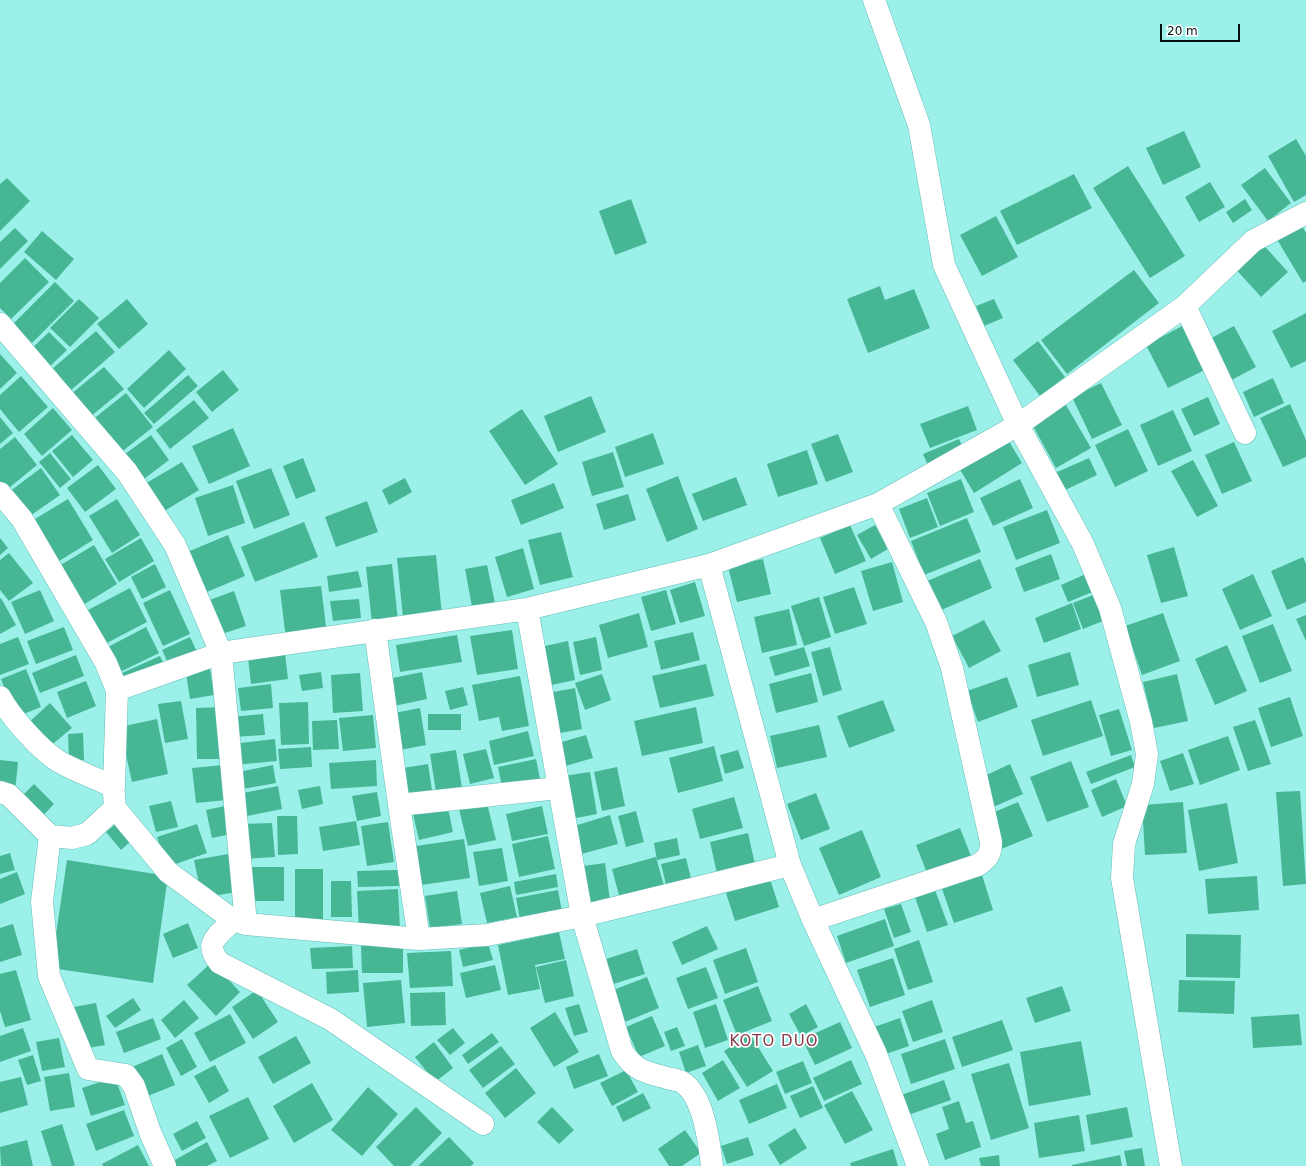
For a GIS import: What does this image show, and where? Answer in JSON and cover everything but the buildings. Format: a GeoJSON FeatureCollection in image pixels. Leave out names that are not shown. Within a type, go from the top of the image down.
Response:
{"type":"FeatureCollection","features":[{"type":"Feature","properties":{"kind":"street"},"geometry":{"type":"LineString","coordinates":[[874,0],[919,125],[944,265],[1018,425],[1083,544],[1110,608],[1141,722],[1147,754],[1143,784],[1124,844],[1122,878],[1171,1166]]}},
{"type":"Feature","properties":{"kind":"street"},"geometry":{"type":"LineString","coordinates":[[117,690],[221,654],[527,609],[709,566],[878,504],[1018,425],[1185,306],[1254,241],[1306,213]]}},
{"type":"Feature","properties":{"kind":"street"},"geometry":{"type":"LineString","coordinates":[[1185,306],[1245,433]]}},
{"type":"Feature","properties":{"kind":"street"},"geometry":{"type":"LineString","coordinates":[[0,324],[127,472],[175,545],[221,654],[236,923]]}},
{"type":"Feature","properties":{"kind":"street"},"geometry":{"type":"LineString","coordinates":[[0,493],[22,519],[106,663],[117,690],[114,787],[115,808],[168,872],[236,923],[419,939],[487,935],[582,916],[790,866]]}},
{"type":"Feature","properties":{"kind":"street"},"geometry":{"type":"LineString","coordinates":[[813,920],[978,865],[986,860],[991,853],[991,842],[952,668],[936,622],[878,504]]}},
{"type":"Feature","properties":{"kind":"street"},"geometry":{"type":"LineString","coordinates":[[709,566],[790,866],[813,920],[876,1054],[918,1166]]}},
{"type":"Feature","properties":{"kind":"street"},"geometry":{"type":"LineString","coordinates":[[527,609],[582,916],[622,1051],[631,1064],[649,1073],[681,1082],[691,1090],[700,1106],[712,1166]]}},
{"type":"Feature","properties":{"kind":"street"},"geometry":{"type":"LineString","coordinates":[[376,630],[398,806],[419,939]]}},
{"type":"Feature","properties":{"kind":"street"},"geometry":{"type":"LineString","coordinates":[[0,697],[6,708],[31,737],[57,760],[114,787]]}},
{"type":"Feature","properties":{"kind":"street"},"geometry":{"type":"LineString","coordinates":[[398,806],[558,788]]}},
{"type":"Feature","properties":{"kind":"street"},"geometry":{"type":"LineString","coordinates":[[0,792],[9,795],[50,836],[72,838],[87,834],[115,808]]}},
{"type":"Feature","properties":{"kind":"street"},"geometry":{"type":"LineString","coordinates":[[50,836],[42,902],[49,976],[88,1069],[126,1075],[134,1086],[150,1132],[165,1166]]}},
{"type":"Feature","properties":{"kind":"street"},"geometry":{"type":"LineString","coordinates":[[236,923],[213,942],[211,948],[214,956],[220,963],[330,1019],[483,1124]]}},
{"type":"Feature","properties":{"kind":"district","name":"KOTO DUO"},"geometry":{"type":"Point","coordinates":[774,1042]}}]}
